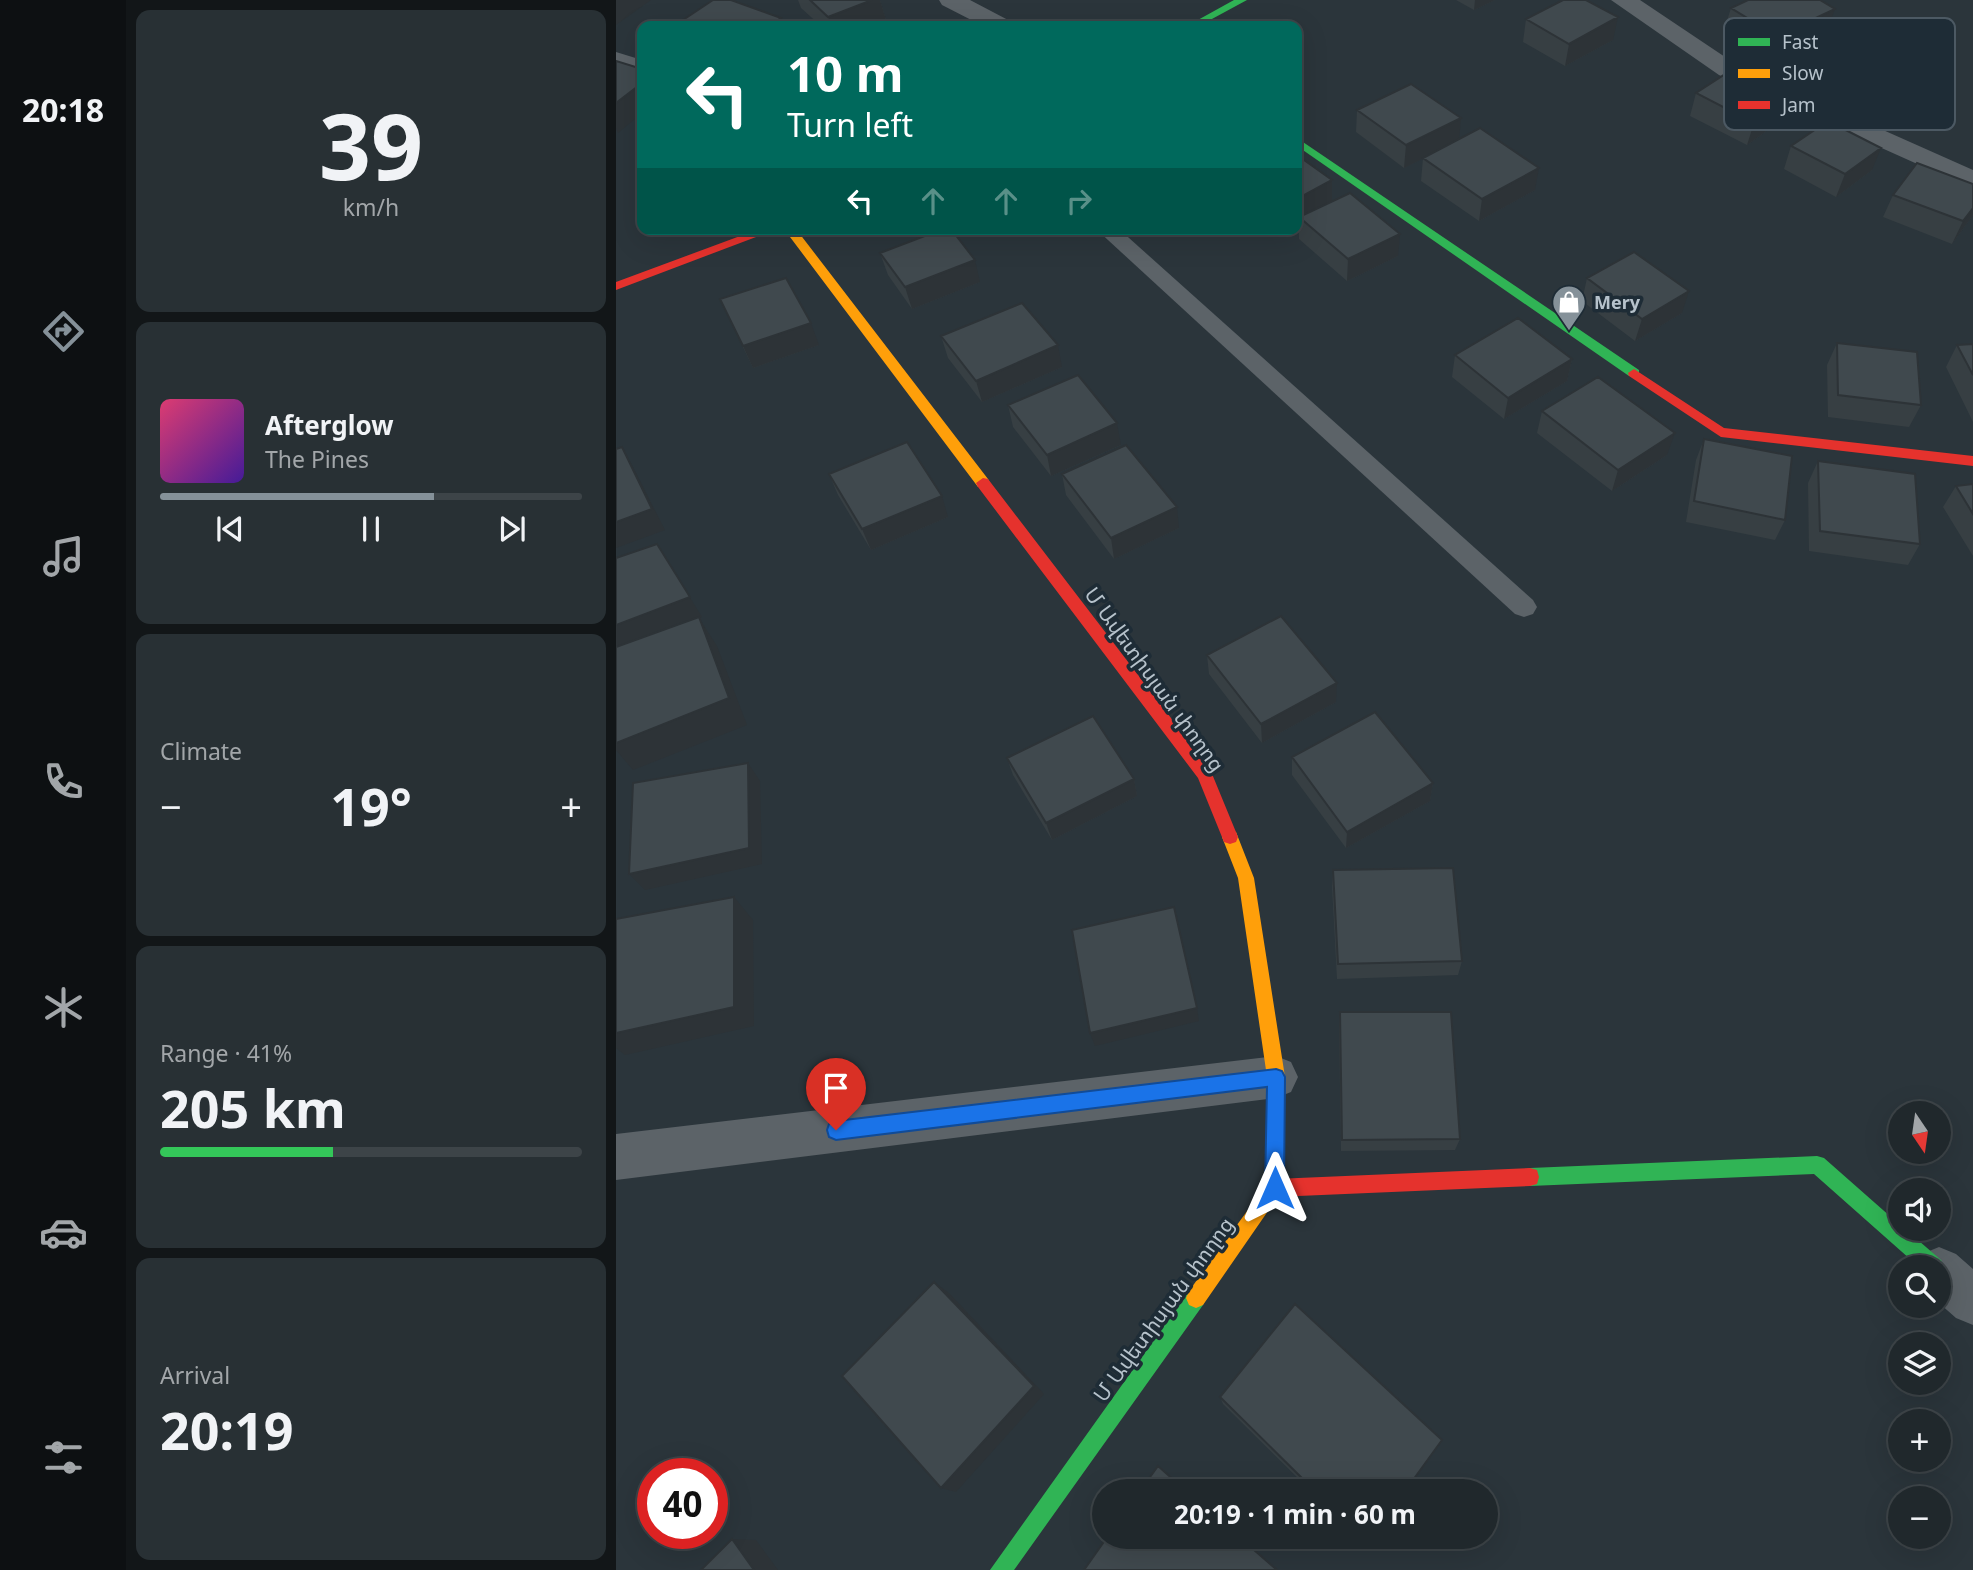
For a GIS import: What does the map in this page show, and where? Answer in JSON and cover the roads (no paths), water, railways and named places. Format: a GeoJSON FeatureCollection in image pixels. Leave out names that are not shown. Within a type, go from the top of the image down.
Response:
{"type":"FeatureCollection","features":[{"type":"Feature","properties":{"kind":"street"},"geometry":{"type":"LineString","coordinates":[[951,0],[992,21]]}},
{"type":"Feature","properties":{"kind":"street"},"geometry":{"type":"LineString","coordinates":[[1202,21],[1242,0]]}},
{"type":"Feature","properties":{"kind":"street"},"geometry":{"type":"LineString","coordinates":[[1623,0],[1724,67]]}},
{"type":"Feature","properties":{"kind":"street"},"geometry":{"type":"LineString","coordinates":[[616,60],[637,67]]}},
{"type":"Feature","properties":{"kind":"street"},"geometry":{"type":"LineString","coordinates":[[1862,130],[1973,180]]}},
{"type":"Feature","properties":{"kind":"street"},"geometry":{"type":"LineString","coordinates":[[1302,144],[1721,432],[1973,461]]}},
{"type":"Feature","properties":{"kind":"street"},"geometry":{"type":"LineString","coordinates":[[616,285],[754,235]]}},
{"type":"Feature","properties":{"kind":"street","name":"Մ Ավետիսյան փողոց"},"geometry":{"type":"LineString","coordinates":[[795,235],[1203,774],[1246,878],[1276,1077],[1275,1188],[1001,1570]]}},
{"type":"Feature","properties":{"kind":"street"},"geometry":{"type":"LineString","coordinates":[[616,1157],[1276,1077]]}},
{"type":"Feature","properties":{"kind":"street"},"geometry":{"type":"LineString","coordinates":[[1275,1188],[1817,1165],[1920,1255]]}},
{"type":"Feature","properties":{"kind":"street"},"geometry":{"type":"LineString","coordinates":[[1951,1282],[1973,1301]]}},
{"type":"Feature","properties":{"kind":"lane"},"geometry":{"type":"LineString","coordinates":[[1113,235],[1524,607]]}},
{"type":"Feature","properties":{"kind":"place","name":"Mery"},"geometry":{"type":"Point","coordinates":[1569,332]}}]}
